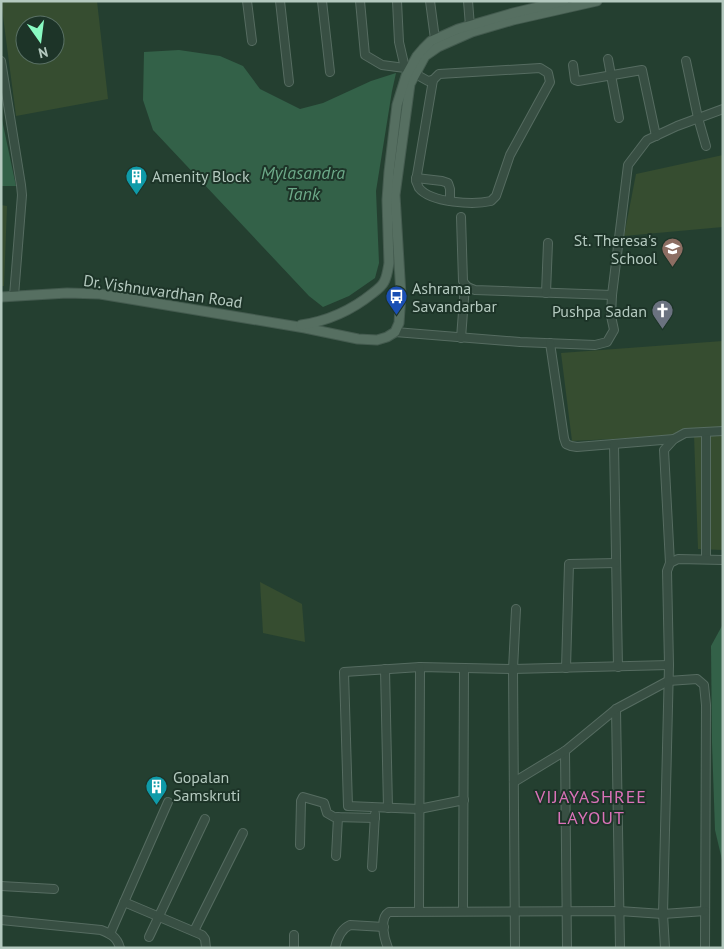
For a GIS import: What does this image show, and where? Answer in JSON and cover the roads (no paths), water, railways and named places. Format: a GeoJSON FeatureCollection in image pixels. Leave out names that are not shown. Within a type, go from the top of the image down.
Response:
{"type":"FeatureCollection","features":[{"type":"Feature","properties":{"kind":"main road","name":"Dr. Vishnuvardhan Road"},"geometry":{"type":"LineString","coordinates":[[291,326],[325,320],[346,311],[366,299],[384,283],[388,263],[387,200],[389,172],[397,105],[406,76],[422,49],[434,39],[470,26],[513,13],[564,1]]}},
{"type":"Feature","properties":{"kind":"main road","name":"Dr. Vishnuvardhan Road"},"geometry":{"type":"LineString","coordinates":[[409,71],[438,47],[472,32],[513,20],[597,1]]}},
{"type":"Feature","properties":{"kind":"main road","name":"Dr. Vishnuvardhan Road"},"geometry":{"type":"LineString","coordinates":[[1,297],[67,292],[100,294],[358,339],[376,340],[387,337],[395,332],[399,323],[401,295],[395,195],[410,84],[409,71]]}},
{"type":"Feature","properties":{"kind":"street"},"geometry":{"type":"LineString","coordinates":[[247,1],[252,41]]}},
{"type":"Feature","properties":{"kind":"street"},"geometry":{"type":"LineString","coordinates":[[280,1],[289,82]]}},
{"type":"Feature","properties":{"kind":"street"},"geometry":{"type":"LineString","coordinates":[[322,1],[330,72]]}},
{"type":"Feature","properties":{"kind":"street"},"geometry":{"type":"LineString","coordinates":[[360,1],[365,55],[382,66],[409,71],[428,80],[433,80]]}},
{"type":"Feature","properties":{"kind":"street"},"geometry":{"type":"LineString","coordinates":[[397,1],[399,42],[409,71]]}},
{"type":"Feature","properties":{"kind":"street"},"geometry":{"type":"LineString","coordinates":[[430,1],[434,39]]}},
{"type":"Feature","properties":{"kind":"street"},"geometry":{"type":"LineString","coordinates":[[468,1],[470,26]]}},
{"type":"Feature","properties":{"kind":"street"},"geometry":{"type":"LineString","coordinates":[[608,58],[619,118]]}},
{"type":"Feature","properties":{"kind":"street"},"geometry":{"type":"LineString","coordinates":[[1,61],[22,195],[14,296]]}},
{"type":"Feature","properties":{"kind":"street"},"geometry":{"type":"LineString","coordinates":[[686,61],[706,146]]}},
{"type":"Feature","properties":{"kind":"street"},"geometry":{"type":"LineString","coordinates":[[573,66],[575,80],[578,81],[642,70],[656,136]]}},
{"type":"Feature","properties":{"kind":"street"},"geometry":{"type":"LineString","coordinates":[[540,68],[548,73],[550,82],[510,155],[496,196],[491,201],[482,204],[438,199],[418,187],[416,178],[433,80],[439,74],[540,68]]}},
{"type":"Feature","properties":{"kind":"street"},"geometry":{"type":"LineString","coordinates":[[395,332],[550,343],[595,345],[607,342],[614,330],[611,316],[612,295],[628,165],[647,140],[677,126],[723,109]]}},
{"type":"Feature","properties":{"kind":"street"},"geometry":{"type":"LineString","coordinates":[[416,178],[448,183],[450,201]]}},
{"type":"Feature","properties":{"kind":"street"},"geometry":{"type":"LineString","coordinates":[[461,217],[462,281],[465,286],[461,338]]}},
{"type":"Feature","properties":{"kind":"street"},"geometry":{"type":"LineString","coordinates":[[546,293],[548,243]]}},
{"type":"Feature","properties":{"kind":"street"},"geometry":{"type":"LineString","coordinates":[[465,286],[475,290],[612,295]]}},
{"type":"Feature","properties":{"kind":"street"},"geometry":{"type":"LineString","coordinates":[[550,343],[566,444],[577,447],[674,439]]}},
{"type":"Feature","properties":{"kind":"street"},"geometry":{"type":"LineString","coordinates":[[665,948],[669,665],[667,571],[670,563],[664,450],[674,439],[685,433],[723,431]]}},
{"type":"Feature","properties":{"kind":"street"},"geometry":{"type":"LineString","coordinates":[[706,432],[706,559]]}},
{"type":"Feature","properties":{"kind":"street"},"geometry":{"type":"LineString","coordinates":[[614,444],[618,666]]}},
{"type":"Feature","properties":{"kind":"street"},"geometry":{"type":"LineString","coordinates":[[670,563],[678,559],[723,560]]}},
{"type":"Feature","properties":{"kind":"street"},"geometry":{"type":"LineString","coordinates":[[566,668],[569,564],[616,563]]}},
{"type":"Feature","properties":{"kind":"street"},"geometry":{"type":"LineString","coordinates":[[515,948],[513,669],[516,609]]}},
{"type":"Feature","properties":{"kind":"street"},"geometry":{"type":"LineString","coordinates":[[464,800],[419,809],[348,806],[344,672],[420,667],[513,669],[669,665]]}},
{"type":"Feature","properties":{"kind":"street"},"geometry":{"type":"LineString","coordinates":[[419,911],[420,667]]}},
{"type":"Feature","properties":{"kind":"street"},"geometry":{"type":"LineString","coordinates":[[463,911],[464,668]]}},
{"type":"Feature","properties":{"kind":"street"},"geometry":{"type":"LineString","coordinates":[[385,669],[388,808]]}},
{"type":"Feature","properties":{"kind":"street"},"geometry":{"type":"LineString","coordinates":[[514,782],[565,751],[616,709],[668,681],[698,679],[704,685],[706,705],[705,948]]}},
{"type":"Feature","properties":{"kind":"street"},"geometry":{"type":"LineString","coordinates":[[616,709],[620,948]]}},
{"type":"Feature","properties":{"kind":"street"},"geometry":{"type":"LineString","coordinates":[[565,751],[567,948]]}},
{"type":"Feature","properties":{"kind":"street"},"geometry":{"type":"LineString","coordinates":[[300,845],[301,799],[305,797],[324,802],[328,814],[334,817],[375,818]]}},
{"type":"Feature","properties":{"kind":"street"},"geometry":{"type":"LineString","coordinates":[[110,934],[168,802]]}},
{"type":"Feature","properties":{"kind":"street"},"geometry":{"type":"LineString","coordinates":[[372,867],[376,808]]}},
{"type":"Feature","properties":{"kind":"street"},"geometry":{"type":"LineString","coordinates":[[336,856],[338,817]]}},
{"type":"Feature","properties":{"kind":"street"},"geometry":{"type":"LineString","coordinates":[[148,937],[206,820]]}},
{"type":"Feature","properties":{"kind":"street"},"geometry":{"type":"LineString","coordinates":[[194,931],[242,833]]}},
{"type":"Feature","properties":{"kind":"street"},"geometry":{"type":"LineString","coordinates":[[1,886],[54,889]]}},
{"type":"Feature","properties":{"kind":"street"},"geometry":{"type":"LineString","coordinates":[[124,902],[202,935],[205,939],[206,948]]}},
{"type":"Feature","properties":{"kind":"street"},"geometry":{"type":"LineString","coordinates":[[388,948],[385,938],[384,916],[389,912],[619,912],[664,914],[705,911]]}},
{"type":"Feature","properties":{"kind":"street"},"geometry":{"type":"LineString","coordinates":[[1,920],[101,930],[117,939],[120,948]]}},
{"type":"Feature","properties":{"kind":"street"},"geometry":{"type":"LineString","coordinates":[[335,948],[345,927],[350,925],[384,927]]}},
{"type":"Feature","properties":{"kind":"street"},"geometry":{"type":"LineString","coordinates":[[294,935],[294,948]]}},
{"type":"Feature","properties":{"kind":"water","name":"Mylasandra Tank"},"geometry":{"type":"Polygon","coordinates":[[[179,50],[220,56],[243,66],[260,89],[300,109],[323,103],[371,81],[396,73],[376,191],[379,263],[375,278],[349,296],[323,307],[309,296],[153,130],[143,100],[144,52],[179,50]]]}},
{"type":"Feature","properties":{"kind":"water"},"geometry":{"type":"Polygon","coordinates":[[[1,115],[16,186],[1,186],[1,115]]]}},
{"type":"Feature","properties":{"kind":"water"},"geometry":{"type":"Polygon","coordinates":[[[723,624],[723,864],[715,830],[711,646],[723,624]]]}},
{"type":"Feature","properties":{"kind":"place","name":"Amenity Block"},"geometry":{"type":"Point","coordinates":[136,195]}},
{"type":"Feature","properties":{"kind":"place","name":"St. Theresa's School"},"geometry":{"type":"Point","coordinates":[673,268]}},
{"type":"Feature","properties":{"kind":"place","name":"Ashrama Savandarbar"},"geometry":{"type":"Point","coordinates":[396,316]}},
{"type":"Feature","properties":{"kind":"place","name":"Pushpa Sadan"},"geometry":{"type":"Point","coordinates":[663,330]}},
{"type":"Feature","properties":{"kind":"place","name":"Gopalan Samskruti"},"geometry":{"type":"Point","coordinates":[157,805]}},
{"type":"Feature","properties":{"kind":"district","name":"VIJAYASHREE LAYOUT"},"geometry":{"type":"Point","coordinates":[591,806]}}]}
